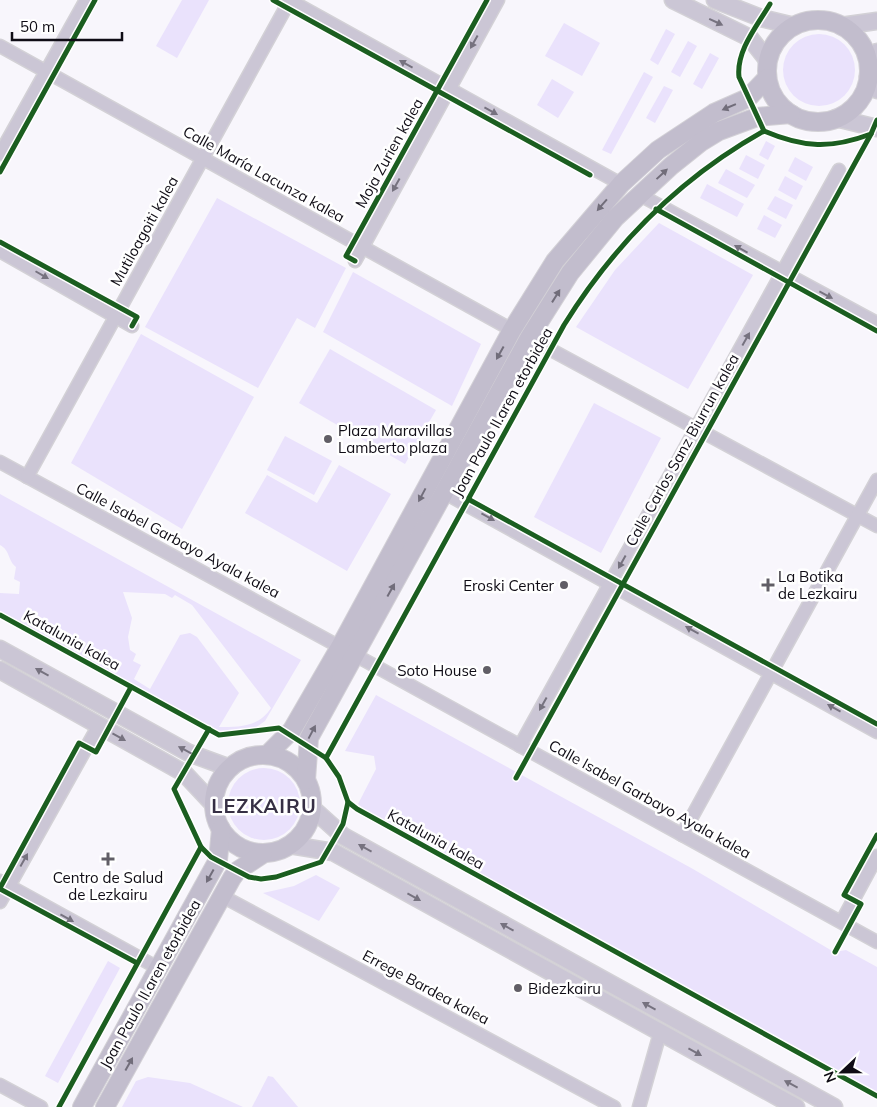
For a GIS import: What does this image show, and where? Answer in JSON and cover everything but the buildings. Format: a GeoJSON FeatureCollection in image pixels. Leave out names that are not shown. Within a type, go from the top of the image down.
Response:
{"type":"FeatureCollection","features":[{"type":"Feature","properties":{"kind":"main road"},"geometry":{"type":"LineString","coordinates":[[809,20],[826,20],[841,26],[858,41],[872,70],[864,90],[848,112],[836,118],[820,122],[805,120],[791,114],[776,98],[768,70],[773,47],[782,34],[794,26],[809,20]]}},
{"type":"Feature","properties":{"kind":"main road","name":"Joan Paulo II.aren etorbidea"},"geometry":{"type":"LineString","coordinates":[[267,755],[292,730],[340,647],[512,330],[555,261],[621,184],[658,150],[714,113],[748,98],[768,70]]}},
{"type":"Feature","properties":{"kind":"main road","name":"Joan Paulo II.aren etorbidea"},"geometry":{"type":"LineString","coordinates":[[306,780],[309,738],[530,338],[570,273],[615,218],[701,142],[719,131],[757,117],[791,114]]}},
{"type":"Feature","properties":{"kind":"main road"},"geometry":{"type":"LineString","coordinates":[[267,755],[289,763],[306,780],[311,793],[312,808],[309,823],[290,846],[277,852],[263,854],[246,850],[232,842],[220,829],[214,805],[218,785],[230,768],[241,760],[267,755]]}},
{"type":"Feature","properties":{"kind":"main road","name":"Joan Paulo II.aren etorbidea"},"geometry":{"type":"LineString","coordinates":[[82,1107],[218,860],[220,829]]}},
{"type":"Feature","properties":{"kind":"main road","name":"Joan Paulo II.aren etorbidea"},"geometry":{"type":"LineString","coordinates":[[105,1107],[237,871],[263,854]]}},
{"type":"Feature","properties":{"kind":"street"},"geometry":{"type":"LineString","coordinates":[[0,154],[86,0]]}},
{"type":"Feature","properties":{"kind":"street"},"geometry":{"type":"LineString","coordinates":[[289,0],[621,184]]}},
{"type":"Feature","properties":{"kind":"street","name":"Mutiloagoiti kalea"},"geometry":{"type":"LineString","coordinates":[[27,477],[289,0]]}},
{"type":"Feature","properties":{"kind":"street","name":"Moja Zurien kalea"},"geometry":{"type":"LineString","coordinates":[[355,261],[498,0]]}},
{"type":"Feature","properties":{"kind":"street"},"geometry":{"type":"LineString","coordinates":[[673,0],[750,38],[768,70]]}},
{"type":"Feature","properties":{"kind":"street"},"geometry":{"type":"LineString","coordinates":[[715,0],[761,18],[794,26]]}},
{"type":"Feature","properties":{"kind":"street"},"geometry":{"type":"LineString","coordinates":[[841,26],[877,21]]}},
{"type":"Feature","properties":{"kind":"street","name":"Calle María Lacunza kalea"},"geometry":{"type":"LineString","coordinates":[[0,46],[512,330]]}},
{"type":"Feature","properties":{"kind":"street"},"geometry":{"type":"LineString","coordinates":[[836,118],[877,128]]}},
{"type":"Feature","properties":{"kind":"street","name":"Calle Carlos Sanz Biurrun kalea"},"geometry":{"type":"LineString","coordinates":[[520,746],[839,170]]}},
{"type":"Feature","properties":{"kind":"street"},"geometry":{"type":"LineString","coordinates":[[640,195],[877,323]]}},
{"type":"Feature","properties":{"kind":"street"},"geometry":{"type":"LineString","coordinates":[[0,251],[132,326]]}},
{"type":"Feature","properties":{"kind":"street"},"geometry":{"type":"LineString","coordinates":[[530,338],[877,526]]}},
{"type":"Feature","properties":{"kind":"street","name":"Calle Isabel Garbayo Ayala kalea"},"geometry":{"type":"LineString","coordinates":[[0,462],[200,568],[340,647]]}},
{"type":"Feature","properties":{"kind":"street"},"geometry":{"type":"LineString","coordinates":[[682,834],[877,480]]}},
{"type":"Feature","properties":{"kind":"street"},"geometry":{"type":"LineString","coordinates":[[445,493],[877,732]]}},
{"type":"Feature","properties":{"kind":"street"},"geometry":{"type":"LineString","coordinates":[[0,649],[189,753],[230,768]]}},
{"type":"Feature","properties":{"kind":"street","name":"Calle Isabel Garbayo Ayala kalea"},"geometry":{"type":"LineString","coordinates":[[355,656],[842,921],[877,942]]}},
{"type":"Feature","properties":{"kind":"street"},"geometry":{"type":"LineString","coordinates":[[0,670],[184,773],[214,805]]}},
{"type":"Feature","properties":{"kind":"street"},"geometry":{"type":"LineString","coordinates":[[0,902],[5,883],[99,725]]}},
{"type":"Feature","properties":{"kind":"street"},"geometry":{"type":"LineString","coordinates":[[312,808],[343,836],[834,1107]]}},
{"type":"Feature","properties":{"kind":"street"},"geometry":{"type":"LineString","coordinates":[[290,846],[333,852],[796,1107]]}},
{"type":"Feature","properties":{"kind":"street"},"geometry":{"type":"LineString","coordinates":[[842,921],[877,856]]}},
{"type":"Feature","properties":{"kind":"street"},"geometry":{"type":"LineString","coordinates":[[5,883],[158,968]]}},
{"type":"Feature","properties":{"kind":"street","name":"Errege Bardea kalea"},"geometry":{"type":"LineString","coordinates":[[222,896],[614,1107]]}},
{"type":"Feature","properties":{"kind":"street"},"geometry":{"type":"LineString","coordinates":[[639,1107],[660,1033]]}},
{"type":"Feature","properties":{"kind":"street"},"geometry":{"type":"LineString","coordinates":[[0,1085],[40,1107]]}},
{"type":"Feature","properties":{"kind":"shaded area"},"geometry":{"type":"Polygon","coordinates":[[[182,0],[209,0],[177,58],[156,46],[182,0]]]}},
{"type":"Feature","properties":{"kind":"shaded area"},"geometry":{"type":"Polygon","coordinates":[[[564,23],[600,43],[582,76],[545,56],[564,23]]]}},
{"type":"Feature","properties":{"kind":"shaded area"},"geometry":{"type":"Polygon","coordinates":[[[666,29],[675,34],[658,65],[650,60],[666,29]]]}},
{"type":"Feature","properties":{"kind":"shaded area"},"geometry":{"type":"Polygon","coordinates":[[[819,34],[839,40],[849,50],[855,70],[849,90],[839,100],[819,106],[799,100],[789,90],[783,70],[789,50],[799,40],[819,34]]]}},
{"type":"Feature","properties":{"kind":"shaded area"},"geometry":{"type":"Polygon","coordinates":[[[688,41],[697,46],[680,77],[671,72],[688,41]]]}},
{"type":"Feature","properties":{"kind":"shaded area"},"geometry":{"type":"Polygon","coordinates":[[[710,53],[719,58],[702,89],[693,84],[710,53]]]}},
{"type":"Feature","properties":{"kind":"shaded area"},"geometry":{"type":"Polygon","coordinates":[[[644,72],[653,77],[611,154],[602,150],[644,72]]]}},
{"type":"Feature","properties":{"kind":"shaded area"},"geometry":{"type":"Polygon","coordinates":[[[552,79],[574,92],[558,118],[537,105],[552,79]]]}},
{"type":"Feature","properties":{"kind":"shaded area"},"geometry":{"type":"Polygon","coordinates":[[[664,86],[673,90],[655,123],[646,118],[664,86]]]}},
{"type":"Feature","properties":{"kind":"shaded area"},"geometry":{"type":"Polygon","coordinates":[[[766,141],[775,146],[768,160],[759,155],[766,141]]]}},
{"type":"Feature","properties":{"kind":"shaded area"},"geometry":{"type":"Polygon","coordinates":[[[746,155],[765,165],[758,179],[739,169],[746,155]]]}},
{"type":"Feature","properties":{"kind":"shaded area"},"geometry":{"type":"Polygon","coordinates":[[[795,157],[813,167],[806,181],[788,171],[795,157]]]}},
{"type":"Feature","properties":{"kind":"shaded area"},"geometry":{"type":"Polygon","coordinates":[[[726,169],[755,185],[747,198],[718,183],[726,169]]]}},
{"type":"Feature","properties":{"kind":"shaded area"},"geometry":{"type":"Polygon","coordinates":[[[785,176],[803,186],[796,200],[778,190],[785,176]]]}},
{"type":"Feature","properties":{"kind":"shaded area"},"geometry":{"type":"Polygon","coordinates":[[[707,184],[744,204],[737,217],[700,198],[707,184]]]}},
{"type":"Feature","properties":{"kind":"shaded area"},"geometry":{"type":"Polygon","coordinates":[[[775,196],[793,205],[786,219],[767,209],[775,196]]]}},
{"type":"Feature","properties":{"kind":"shaded area"},"geometry":{"type":"Polygon","coordinates":[[[217,198],[346,268],[315,328],[297,318],[258,388],[145,327],[217,198]]]}},
{"type":"Feature","properties":{"kind":"shaded area"},"geometry":{"type":"Polygon","coordinates":[[[764,215],[782,225],[775,238],[757,229],[764,215]]]}},
{"type":"Feature","properties":{"kind":"shaded area"},"geometry":{"type":"Polygon","coordinates":[[[659,223],[753,275],[688,389],[576,327],[615,270],[659,223]]]}},
{"type":"Feature","properties":{"kind":"shaded area"},"geometry":{"type":"Polygon","coordinates":[[[353,272],[481,344],[452,406],[323,332],[353,272]]]}},
{"type":"Feature","properties":{"kind":"shaded area"},"geometry":{"type":"Polygon","coordinates":[[[141,334],[254,397],[182,529],[71,463],[141,334]]]}},
{"type":"Feature","properties":{"kind":"shaded area"},"geometry":{"type":"Polygon","coordinates":[[[330,349],[436,410],[405,464],[299,403],[330,349]]]}},
{"type":"Feature","properties":{"kind":"shaded area"},"geometry":{"type":"Polygon","coordinates":[[[594,403],[661,438],[601,553],[534,517],[594,403]]]}},
{"type":"Feature","properties":{"kind":"shaded area"},"geometry":{"type":"Polygon","coordinates":[[[285,436],[332,461],[314,495],[267,470],[285,436]]]}},
{"type":"Feature","properties":{"kind":"shaded area"},"geometry":{"type":"Polygon","coordinates":[[[339,465],[391,494],[347,571],[245,513],[267,475],[317,503],[339,465]]]}},
{"type":"Feature","properties":{"kind":"shaded area"},"geometry":{"type":"Polygon","coordinates":[[[0,494],[301,660],[265,721],[255,728],[221,733],[0,612],[0,593],[19,594],[20,582],[14,579],[16,567],[6,550],[0,545],[0,494]],[[123,592],[132,618],[128,637],[130,650],[136,654],[133,661],[141,665],[134,679],[150,689],[180,635],[190,633],[197,637],[239,693],[219,727],[248,725],[261,719],[271,708],[192,605],[175,595],[172,598],[165,594],[123,592]]]}},
{"type":"Feature","properties":{"kind":"shaded area"},"geometry":{"type":"Polygon","coordinates":[[[376,695],[693,869],[834,952],[846,950],[877,967],[877,1093],[370,814],[358,804],[376,769],[374,756],[345,751],[376,695]]]}},
{"type":"Feature","properties":{"kind":"shaded area"},"geometry":{"type":"Polygon","coordinates":[[[264,768],[284,774],[294,784],[300,804],[294,824],[284,834],[264,840],[244,834],[234,824],[228,804],[234,784],[244,774],[264,768]]]}},
{"type":"Feature","properties":{"kind":"shaded area"},"geometry":{"type":"Polygon","coordinates":[[[316,875],[340,888],[319,921],[263,893],[294,886],[316,875]]]}},
{"type":"Feature","properties":{"kind":"shaded area"},"geometry":{"type":"Polygon","coordinates":[[[108,961],[120,968],[58,1083],[45,1076],[108,961]]]}},
{"type":"Feature","properties":{"kind":"shaded area"},"geometry":{"type":"Polygon","coordinates":[[[268,1076],[273,1077],[298,1107],[252,1107],[268,1076]]]}},
{"type":"Feature","properties":{"kind":"shaded area"},"geometry":{"type":"Polygon","coordinates":[[[148,1077],[190,1083],[243,1107],[122,1107],[136,1081],[148,1077]]]}},
{"type":"Feature","properties":{"kind":"cycle path"},"geometry":{"type":"LineString","coordinates":[[0,172],[95,0]]}},
{"type":"Feature","properties":{"kind":"cycle path"},"geometry":{"type":"LineString","coordinates":[[273,0],[590,175]]}},
{"type":"Feature","properties":{"kind":"cycle path"},"geometry":{"type":"LineString","coordinates":[[355,261],[346,256],[487,0]]}},
{"type":"Feature","properties":{"kind":"cycle path"},"geometry":{"type":"LineString","coordinates":[[764,131],[739,77],[739,67],[748,39],[770,4]]}},
{"type":"Feature","properties":{"kind":"cycle path"},"geometry":{"type":"LineString","coordinates":[[326,758],[564,325],[605,267],[628,240],[677,191],[733,149],[764,131],[792,141],[818,145],[830,144],[857,139],[871,134],[877,120]]}},
{"type":"Feature","properties":{"kind":"cycle path"},"geometry":{"type":"LineString","coordinates":[[516,778],[871,134]]}},
{"type":"Feature","properties":{"kind":"cycle path"},"geometry":{"type":"LineString","coordinates":[[656,209],[877,331]]}},
{"type":"Feature","properties":{"kind":"cycle path"},"geometry":{"type":"LineString","coordinates":[[0,242],[137,317],[132,326]]}},
{"type":"Feature","properties":{"kind":"cycle path"},"geometry":{"type":"LineString","coordinates":[[468,499],[877,724]]}},
{"type":"Feature","properties":{"kind":"cycle path","name":"Katalunia kalea"},"geometry":{"type":"LineString","coordinates":[[0,615],[219,735],[279,728],[326,758],[339,777],[348,802],[357,809],[877,1096]]}},
{"type":"Feature","properties":{"kind":"cycle path"},"geometry":{"type":"LineString","coordinates":[[0,888],[79,743],[96,752],[131,687]]}},
{"type":"Feature","properties":{"kind":"cycle path"},"geometry":{"type":"LineString","coordinates":[[209,729],[174,789],[201,847],[211,857],[249,877],[261,879],[276,877],[321,862],[343,824],[348,802]]}},
{"type":"Feature","properties":{"kind":"cycle path"},"geometry":{"type":"LineString","coordinates":[[835,952],[861,904],[844,895],[877,835]]}},
{"type":"Feature","properties":{"kind":"cycle path"},"geometry":{"type":"LineString","coordinates":[[59,1107],[201,847]]}},
{"type":"Feature","properties":{"kind":"cycle path"},"geometry":{"type":"LineString","coordinates":[[0,889],[137,963]]}},
{"type":"Feature","properties":{"kind":"place","name":"Plaza Maravillas Lamberto plaza"},"geometry":{"type":"Point","coordinates":[328,439]}},
{"type":"Feature","properties":{"kind":"place","name":"Eroski Center"},"geometry":{"type":"Point","coordinates":[564,585]}},
{"type":"Feature","properties":{"kind":"place","name":"La Botika de Lezkairu"},"geometry":{"type":"Point","coordinates":[768,585]}},
{"type":"Feature","properties":{"kind":"place","name":"Soto House"},"geometry":{"type":"Point","coordinates":[487,670]}},
{"type":"Feature","properties":{"kind":"place","name":"Centro de Salud de Lezkairu"},"geometry":{"type":"Point","coordinates":[108,859]}},
{"type":"Feature","properties":{"kind":"place","name":"Bidezkairu"},"geometry":{"type":"Point","coordinates":[518,988]}},
{"type":"Feature","properties":{"kind":"district","name":"LEZKAIRU"},"geometry":{"type":"Point","coordinates":[264,805]}}]}
